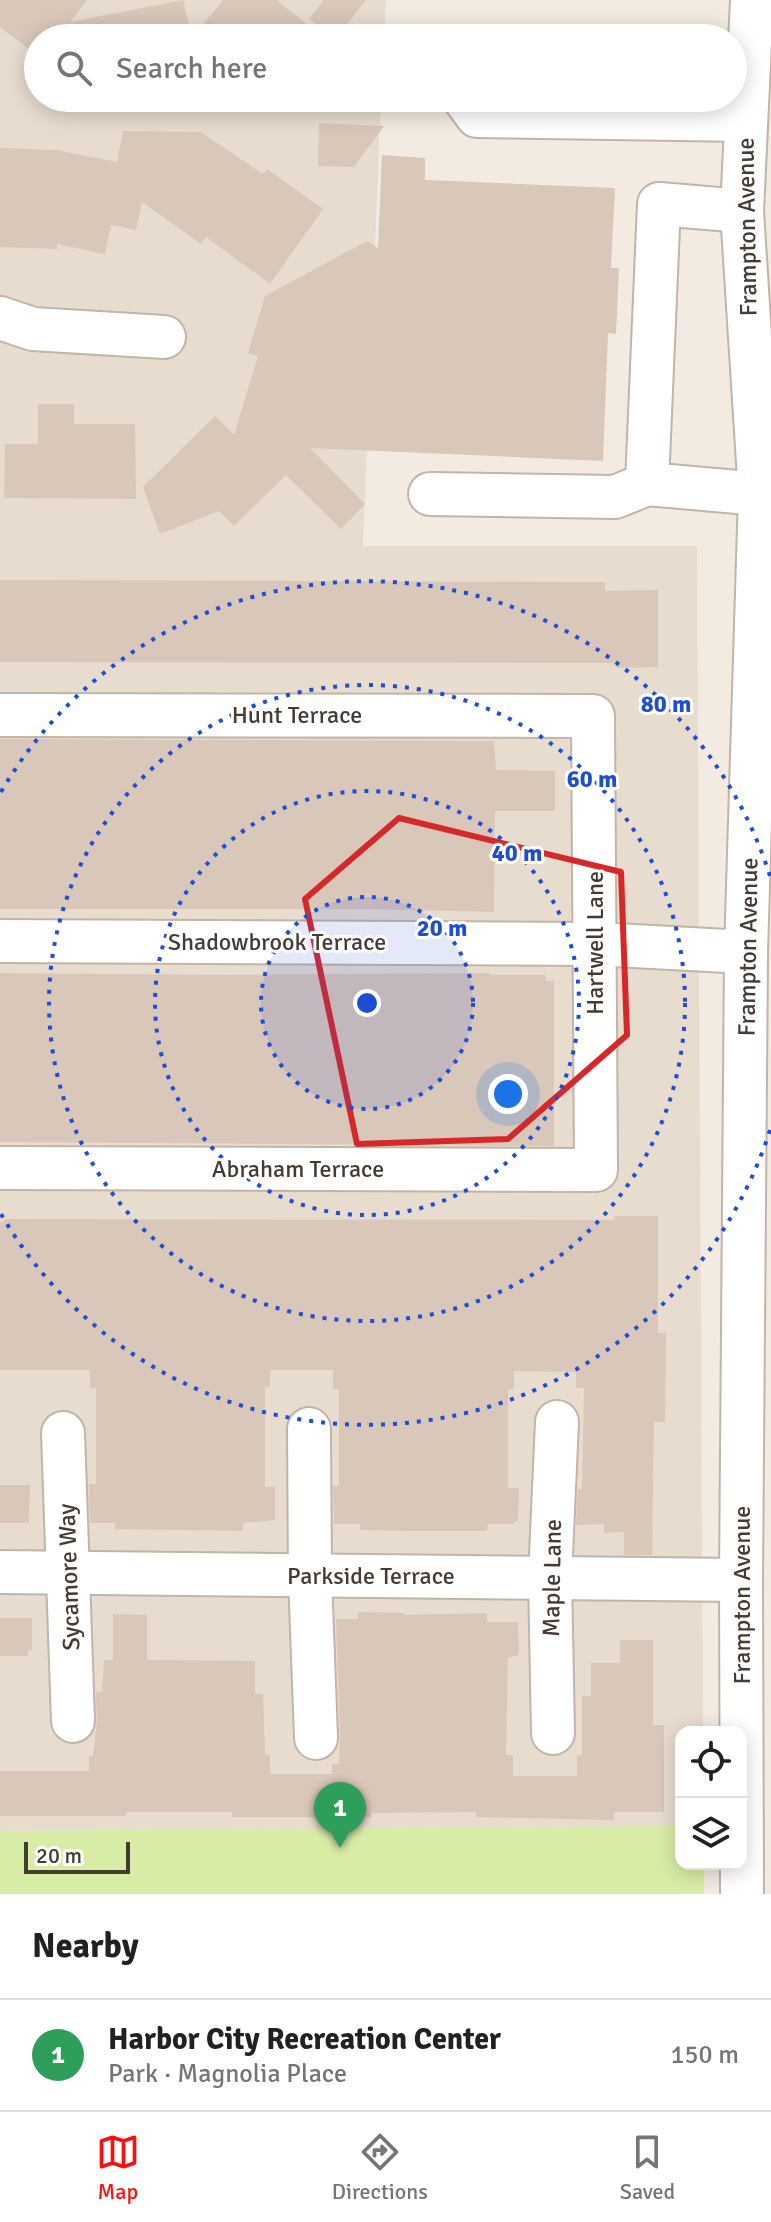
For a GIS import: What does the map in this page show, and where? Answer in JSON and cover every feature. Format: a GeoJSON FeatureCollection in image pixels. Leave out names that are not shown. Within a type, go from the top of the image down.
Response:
{"type":"FeatureCollection","features":[{"type":"Feature","properties":{"kind":"street","name":"Frampton Avenue"},"geometry":{"type":"LineString","coordinates":[[747,86],[752,0]]}},
{"type":"Feature","properties":{"kind":"street"},"geometry":{"type":"LineString","coordinates":[[474,112],[477,116],[576,112]]}},
{"type":"Feature","properties":{"kind":"street"},"geometry":{"type":"LineString","coordinates":[[676,112],[745,120]]}},
{"type":"Feature","properties":{"kind":"street","name":"Frampton Avenue"},"geometry":{"type":"LineString","coordinates":[[742,1894],[746,952],[760,494],[760,335],[742,211],[745,112]]}},
{"type":"Feature","properties":{"kind":"street"},"geometry":{"type":"LineString","coordinates":[[647,484],[659,204],[742,211]]}},
{"type":"Feature","properties":{"kind":"street"},"geometry":{"type":"LineString","coordinates":[[0,318],[33,329],[164,337]]}},
{"type":"Feature","properties":{"kind":"street"},"geometry":{"type":"LineString","coordinates":[[430,494],[615,497],[647,484],[760,494]]}},
{"type":"Feature","properties":{"kind":"street","name":"Hunt Terrace"},"geometry":{"type":"LineString","coordinates":[[0,715],[593,716]]}},
{"type":"Feature","properties":{"kind":"street","name":"Hartwell Lane"},"geometry":{"type":"LineString","coordinates":[[593,716],[596,1170]]}},
{"type":"Feature","properties":{"kind":"street","name":"Shadowbrook Terrace"},"geometry":{"type":"LineString","coordinates":[[0,941],[596,944],[746,952]]}},
{"type":"Feature","properties":{"kind":"street","name":"Abraham Terrace"},"geometry":{"type":"LineString","coordinates":[[0,1168],[596,1170]]}},
{"type":"Feature","properties":{"kind":"street","name":"Maple Lane"},"geometry":{"type":"LineString","coordinates":[[553,1733],[550,1577],[557,1422]]}},
{"type":"Feature","properties":{"kind":"street"},"geometry":{"type":"LineString","coordinates":[[309,1429],[316,1738]]}},
{"type":"Feature","properties":{"kind":"street","name":"Sycamore Way"},"geometry":{"type":"LineString","coordinates":[[63,1433],[73,1721]]}},
{"type":"Feature","properties":{"kind":"street","name":"Parkside Terrace"},"geometry":{"type":"LineString","coordinates":[[0,1572],[741,1580]]}},
{"type":"Feature","properties":{"kind":"highlighted area"},"geometry":{"type":"Polygon","coordinates":[[[399,818],[621,872],[627,1035],[508,1139],[357,1144],[305,899],[399,818]]]}},
{"type":"Feature","properties":{"kind":"shaded area"},"geometry":{"type":"Polygon","coordinates":[[[0,0],[386,0],[385,24],[24,24],[24,112],[380,112],[363,546],[697,546],[703,1726],[675,1726],[675,1826],[0,1831],[0,0]]]}},
{"type":"Feature","properties":{"kind":"green space"},"geometry":{"type":"Polygon","coordinates":[[[675,1826],[675,1870],[704,1870],[704,1894],[0,1894],[0,1831],[675,1826]]]}},
{"type":"Feature","properties":{"kind":"building"},"geometry":{"type":"Polygon","coordinates":[[[0,0],[87,0],[70,22],[183,0],[189,24],[24,24],[24,45],[0,27],[0,0]]]}},
{"type":"Feature","properties":{"kind":"building"},"geometry":{"type":"Polygon","coordinates":[[[223,0],[277,0],[306,24],[203,24],[223,0]]]}},
{"type":"Feature","properties":{"kind":"building"},"geometry":{"type":"Polygon","coordinates":[[[324,0],[366,0],[347,24],[316,24],[309,19],[324,0]]]}},
{"type":"Feature","properties":{"kind":"building"},"geometry":{"type":"Polygon","coordinates":[[[319,123],[384,126],[354,167],[318,166],[319,123]]]}},
{"type":"Feature","properties":{"kind":"building"},"geometry":{"type":"Polygon","coordinates":[[[123,131],[201,132],[263,174],[267,169],[323,209],[270,284],[206,237],[201,244],[142,202],[136,230],[111,225],[105,254],[57,244],[57,249],[0,247],[0,148],[56,150],[117,162],[123,131]]]}},
{"type":"Feature","properties":{"kind":"building"},"geometry":{"type":"Polygon","coordinates":[[[382,155],[425,158],[425,180],[615,188],[611,268],[619,268],[616,334],[608,333],[603,461],[310,448],[365,504],[341,529],[286,475],[234,526],[219,511],[160,534],[143,487],[215,416],[234,435],[258,356],[248,353],[265,296],[367,241],[378,248],[382,155]]]}},
{"type":"Feature","properties":{"kind":"building"},"geometry":{"type":"Polygon","coordinates":[[[38,404],[74,404],[74,424],[135,424],[136,499],[4,498],[5,444],[38,444],[38,404]]]}},
{"type":"Feature","properties":{"kind":"building"},"geometry":{"type":"Polygon","coordinates":[[[0,580],[605,582],[605,591],[658,590],[658,667],[616,668],[615,663],[0,662],[0,580]]]}},
{"type":"Feature","properties":{"kind":"building"},"geometry":{"type":"Polygon","coordinates":[[[0,739],[494,741],[496,770],[555,771],[555,811],[495,811],[494,912],[0,909],[0,739]]]}},
{"type":"Feature","properties":{"kind":"building"},"geometry":{"type":"Polygon","coordinates":[[[0,973],[546,975],[546,981],[554,981],[554,1146],[0,1142],[0,973]]]}},
{"type":"Feature","properties":{"kind":"building"},"geometry":{"type":"Polygon","coordinates":[[[615,1216],[658,1216],[658,1333],[666,1333],[665,1422],[654,1422],[652,1555],[624,1555],[624,1532],[604,1533],[604,1524],[576,1525],[578,1489],[582,1489],[584,1388],[576,1388],[576,1372],[514,1371],[514,1389],[508,1389],[508,1488],[519,1488],[518,1521],[514,1524],[488,1524],[487,1531],[405,1531],[360,1530],[360,1524],[334,1524],[333,1486],[339,1486],[339,1389],[333,1389],[333,1370],[270,1370],[270,1387],[265,1387],[265,1487],[275,1487],[275,1520],[243,1523],[243,1531],[115,1529],[115,1523],[90,1523],[89,1484],[96,1484],[96,1388],[90,1388],[90,1370],[0,1370],[0,1222],[4,1219],[614,1220],[615,1216]]]}},
{"type":"Feature","properties":{"kind":"building"},"geometry":{"type":"Polygon","coordinates":[[[0,1485],[30,1485],[29,1523],[0,1523],[0,1485]]]}},
{"type":"Feature","properties":{"kind":"building"},"geometry":{"type":"Polygon","coordinates":[[[358,1612],[404,1615],[487,1613],[487,1622],[518,1622],[519,1655],[508,1658],[506,1755],[513,1755],[513,1776],[577,1776],[577,1755],[582,1755],[582,1696],[591,1696],[591,1663],[620,1663],[620,1640],[653,1640],[653,1725],[664,1725],[664,1812],[614,1812],[614,1820],[476,1817],[476,1812],[371,1813],[371,1817],[232,1817],[232,1812],[0,1816],[0,1771],[89,1771],[97,1721],[96,1692],[102,1692],[104,1660],[113,1660],[113,1614],[147,1615],[147,1660],[255,1661],[255,1694],[263,1694],[265,1755],[270,1755],[270,1774],[332,1774],[332,1764],[339,1764],[340,1737],[336,1619],[358,1619],[358,1612]]]}},
{"type":"Feature","properties":{"kind":"building"},"geometry":{"type":"Polygon","coordinates":[[[0,1618],[32,1618],[32,1650],[28,1650],[28,1656],[0,1656],[0,1618]]]}},
{"type":"Feature","properties":{"kind":"place","name":"Harbor City Recreation Center"},"geometry":{"type":"Point","coordinates":[340,1848]}}]}
